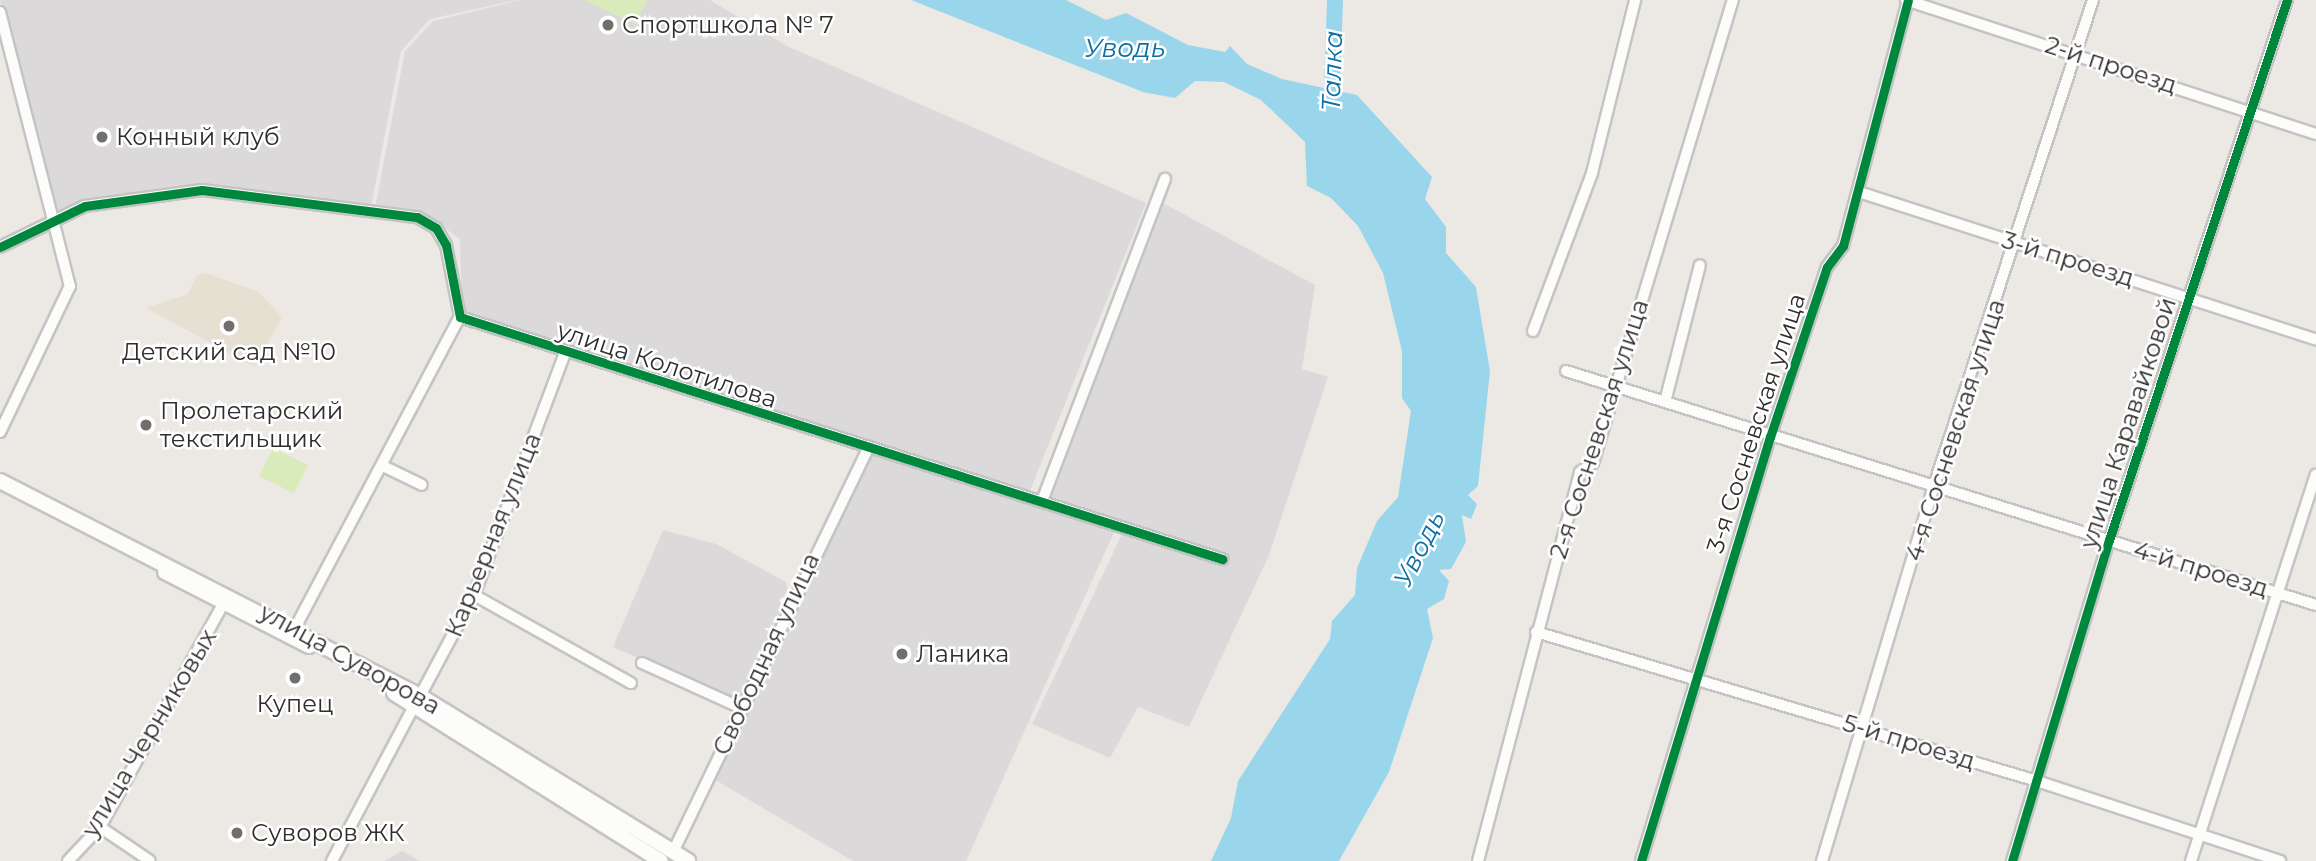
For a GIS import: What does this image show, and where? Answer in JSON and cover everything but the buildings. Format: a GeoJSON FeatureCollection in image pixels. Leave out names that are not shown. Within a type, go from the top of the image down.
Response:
{"type":"FeatureCollection","features":[{"type":"Feature","properties":{"kind":"main road","name":"улица Суворова"},"geometry":{"type":"LineString","coordinates":[[0,481],[295,628],[418,700],[667,858],[688,861]]}},
{"type":"Feature","properties":{"kind":"main road","name":"улица Суворова"},"geometry":{"type":"LineString","coordinates":[[0,492],[418,700]]}},
{"type":"Feature","properties":{"kind":"street"},"geometry":{"type":"LineString","coordinates":[[1533,331],[1592,173],[1635,0]]}},
{"type":"Feature","properties":{"kind":"street","name":"2-я Сосневская улица"},"geometry":{"type":"LineString","coordinates":[[1478,861],[1580,472],[1593,463],[1733,0]]}},
{"type":"Feature","properties":{"kind":"street","name":"2-й проезд"},"geometry":{"type":"LineString","coordinates":[[1907,0],[2316,134]]}},
{"type":"Feature","properties":{"kind":"street","name":"3-я Сосневская улица"},"geometry":{"type":"LineString","coordinates":[[1641,861],[1770,437],[1859,192],[1907,0]]}},
{"type":"Feature","properties":{"kind":"street","name":"4-я Сосневская улица"},"geometry":{"type":"LineString","coordinates":[[1822,861],[1936,483],[2016,245],[2093,0]]}},
{"type":"Feature","properties":{"kind":"street","name":"улица Каравайковой"},"geometry":{"type":"LineString","coordinates":[[2012,861],[2109,540],[2248,110],[2287,0]]}},
{"type":"Feature","properties":{"kind":"street"},"geometry":{"type":"LineString","coordinates":[[0,12],[68,267],[67,303],[0,432]]}},
{"type":"Feature","properties":{"kind":"street"},"geometry":{"type":"LineString","coordinates":[[1042,500],[1165,179]]}},
{"type":"Feature","properties":{"kind":"street"},"geometry":{"type":"LineString","coordinates":[[0,247],[57,218],[130,196],[202,190],[417,217],[436,228],[446,245],[460,317],[295,628]]}},
{"type":"Feature","properties":{"kind":"street","name":"3-й проезд"},"geometry":{"type":"LineString","coordinates":[[1859,192],[2016,245],[2190,296],[2316,340]]}},
{"type":"Feature","properties":{"kind":"street","name":"2-я Сосневская улица"},"geometry":{"type":"LineString","coordinates":[[1665,402],[1700,265]]}},
{"type":"Feature","properties":{"kind":"street","name":"улица Колотилова"},"geometry":{"type":"LineString","coordinates":[[460,317],[565,353],[868,449],[1042,500],[1222,559]]}},
{"type":"Feature","properties":{"kind":"street","name":"Карьерная улица"},"geometry":{"type":"LineString","coordinates":[[331,861],[474,595],[565,353]]}},
{"type":"Feature","properties":{"kind":"street","name":"4-й проезд"},"geometry":{"type":"LineString","coordinates":[[1566,371],[1770,437],[1936,483],[2316,605]]}},
{"type":"Feature","properties":{"kind":"street","name":"Свободная улица"},"geometry":{"type":"LineString","coordinates":[[667,858],[868,449]]}},
{"type":"Feature","properties":{"kind":"street"},"geometry":{"type":"LineString","coordinates":[[383,466],[422,485]]}},
{"type":"Feature","properties":{"kind":"street"},"geometry":{"type":"LineString","coordinates":[[2191,861],[2316,475]]}},
{"type":"Feature","properties":{"kind":"street"},"geometry":{"type":"LineString","coordinates":[[474,595],[631,683]]}},
{"type":"Feature","properties":{"kind":"street","name":"улица Черниковых"},"geometry":{"type":"LineString","coordinates":[[68,861],[100,827],[224,602]]}},
{"type":"Feature","properties":{"kind":"street","name":"5-й проезд"},"geometry":{"type":"LineString","coordinates":[[1536,632],[2037,780],[2280,861]]}},
{"type":"Feature","properties":{"kind":"street"},"geometry":{"type":"LineString","coordinates":[[642,663],[741,708]]}},
{"type":"Feature","properties":{"kind":"street"},"geometry":{"type":"LineString","coordinates":[[100,827],[150,861]]}},
{"type":"Feature","properties":{"kind":"shaded area"},"geometry":{"type":"Polygon","coordinates":[[[0,0],[517,0],[430,19],[401,51],[371,207],[202,189],[128,194],[58,215],[0,0]]]}},
{"type":"Feature","properties":{"kind":"shaded area"},"geometry":{"type":"Polygon","coordinates":[[[520,0],[710,0],[787,46],[1146,203],[1029,493],[462,316],[460,239],[424,213],[375,208],[405,51],[433,21],[520,0]]]}},
{"type":"Feature","properties":{"kind":"shaded area"},"geometry":{"type":"Polygon","coordinates":[[[1163,203],[1315,285],[1302,369],[1328,377],[1269,555],[1189,727],[1138,707],[1110,758],[1032,724],[1123,532],[1161,535],[1051,499],[1163,203]]]}},
{"type":"Feature","properties":{"kind":"shaded area","name":"Детский сад №10"},"geometry":{"type":"Polygon","coordinates":[[[205,273],[257,291],[282,317],[255,367],[146,308],[188,294],[197,275],[205,273]]]}},
{"type":"Feature","properties":{"kind":"shaded area"},"geometry":{"type":"Polygon","coordinates":[[[870,455],[1114,532],[966,861],[853,861],[712,778],[870,455]]]}},
{"type":"Feature","properties":{"kind":"shaded area"},"geometry":{"type":"Polygon","coordinates":[[[663,530],[716,544],[786,582],[788,594],[739,701],[613,647],[663,530]]]}},
{"type":"Feature","properties":{"kind":"shaded area"},"geometry":{"type":"Polygon","coordinates":[[[402,851],[420,861],[384,861],[402,851]]]}},
{"type":"Feature","properties":{"kind":"green space"},"geometry":{"type":"Polygon","coordinates":[[[585,0],[647,0],[635,24],[585,0]]]}},
{"type":"Feature","properties":{"kind":"green space"},"geometry":{"type":"Polygon","coordinates":[[[273,448],[308,465],[294,493],[259,476],[273,448]]]}},
{"type":"Feature","properties":{"kind":"water","name":"Уводь"},"geometry":{"type":"Polygon","coordinates":[[[911,0],[1066,0],[1106,20],[1126,13],[1188,45],[1225,52],[1230,46],[1247,64],[1282,79],[1357,95],[1432,177],[1425,199],[1446,227],[1446,253],[1476,287],[1490,371],[1478,486],[1468,495],[1477,504],[1471,519],[1462,515],[1466,542],[1451,569],[1439,570],[1449,581],[1444,599],[1427,609],[1433,638],[1389,772],[1339,861],[1211,861],[1231,818],[1238,781],[1330,639],[1332,621],[1355,595],[1357,568],[1377,521],[1398,497],[1411,411],[1402,398],[1402,351],[1383,273],[1358,226],[1331,198],[1307,186],[1305,142],[1261,100],[1224,82],[1195,81],[1175,98],[1143,92],[911,0]]]}},
{"type":"Feature","properties":{"kind":"waterway","name":"Талка"},"geometry":{"type":"LineString","coordinates":[[1331,110],[1335,0]]}},
{"type":"Feature","properties":{"kind":"cycle path"},"geometry":{"type":"LineString","coordinates":[[1641,861],[1770,437],[1827,267],[1843,246],[1908,0]]}},
{"type":"Feature","properties":{"kind":"cycle path"},"geometry":{"type":"LineString","coordinates":[[2012,861],[2109,540],[2287,0]]}},
{"type":"Feature","properties":{"kind":"cycle path"},"geometry":{"type":"LineString","coordinates":[[0,247],[85,206],[202,190],[417,217],[436,228],[446,245],[460,317],[1222,559]]}},
{"type":"Feature","properties":{"kind":"place","name":"Спортшкола № 7"},"geometry":{"type":"Point","coordinates":[608,25]}},
{"type":"Feature","properties":{"kind":"place","name":"Конный клуб"},"geometry":{"type":"Point","coordinates":[102,137]}},
{"type":"Feature","properties":{"kind":"place","name":"Детский сад №10"},"geometry":{"type":"Point","coordinates":[229,326]}},
{"type":"Feature","properties":{"kind":"place","name":"Пролетарский текстильщик"},"geometry":{"type":"Point","coordinates":[146,425]}},
{"type":"Feature","properties":{"kind":"place","name":"Ланика"},"geometry":{"type":"Point","coordinates":[902,654]}},
{"type":"Feature","properties":{"kind":"place","name":"Купец"},"geometry":{"type":"Point","coordinates":[295,678]}},
{"type":"Feature","properties":{"kind":"place","name":"Суворов ЖК"},"geometry":{"type":"Point","coordinates":[237,833]}}]}
